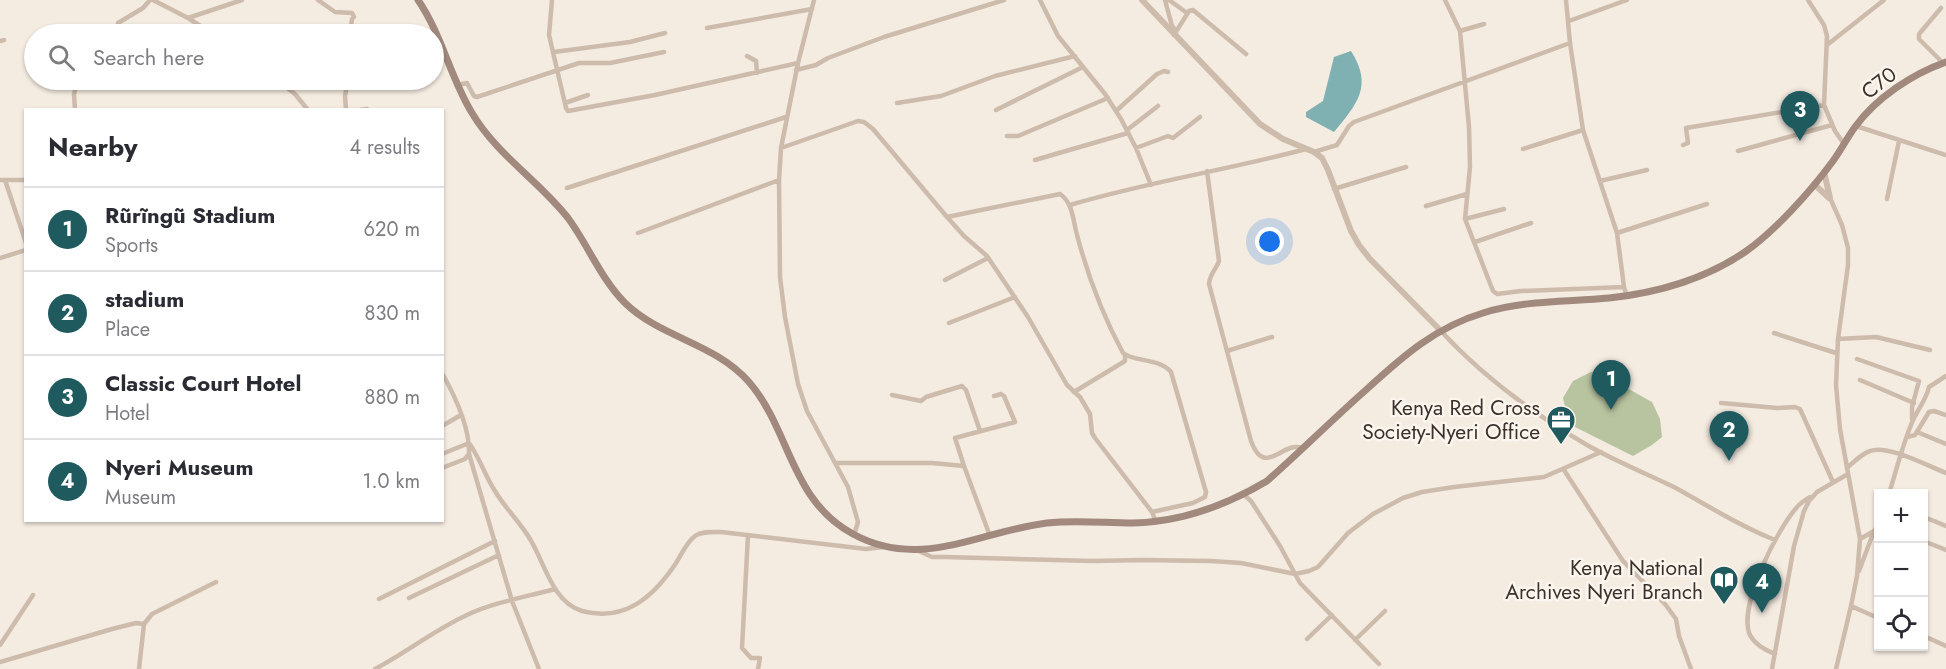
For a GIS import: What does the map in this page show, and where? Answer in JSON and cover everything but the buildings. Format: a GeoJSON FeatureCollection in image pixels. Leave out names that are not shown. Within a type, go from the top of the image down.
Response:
{"type":"FeatureCollection","features":[{"type":"Feature","properties":{"kind":"main road","name":"C70"},"geometry":{"type":"LineString","coordinates":[[418,0],[432,24]]}},
{"type":"Feature","properties":{"kind":"main road","name":"C70"},"geometry":{"type":"LineString","coordinates":[[444,53],[465,102],[486,135],[567,217],[623,301],[653,324],[714,352],[742,375],[763,402],[810,496],[833,521],[854,535],[887,546],[919,551],[952,547],[1049,523],[1156,522],[1189,516],[1244,495],[1267,481],[1393,364],[1440,330],[1485,312],[1508,307],[1531,303],[1627,296],[1686,281],[1726,264],[1759,241],[1814,184],[1871,109],[1900,86],[1944,62]]}},
{"type":"Feature","properties":{"kind":"street"},"geometry":{"type":"LineString","coordinates":[[118,24],[151,0],[197,24]]}},
{"type":"Feature","properties":{"kind":"street"},"geometry":{"type":"LineString","coordinates":[[188,18],[242,0]]}},
{"type":"Feature","properties":{"kind":"street"},"geometry":{"type":"LineString","coordinates":[[318,0],[335,12],[352,13],[354,16],[352,24]]}},
{"type":"Feature","properties":{"kind":"street"},"geometry":{"type":"LineString","coordinates":[[552,0],[548,30],[567,110],[798,63]]}},
{"type":"Feature","properties":{"kind":"street"},"geometry":{"type":"LineString","coordinates":[[814,0],[796,70],[781,148],[780,277],[793,362],[803,400],[848,487],[858,522],[854,535]]}},
{"type":"Feature","properties":{"kind":"street"},"geometry":{"type":"LineString","coordinates":[[796,70],[816,65],[828,58],[884,37],[1004,0]]}},
{"type":"Feature","properties":{"kind":"street"},"geometry":{"type":"LineString","coordinates":[[1040,0],[1058,36],[1116,111],[1136,148],[1151,185]]}},
{"type":"Feature","properties":{"kind":"street"},"geometry":{"type":"LineString","coordinates":[[1142,0],[1260,124],[1283,139],[1314,152],[1322,158],[1351,231],[1359,245],[1461,353],[1513,396],[1551,423],[1753,532],[1775,540]]}},
{"type":"Feature","properties":{"kind":"street"},"geometry":{"type":"LineString","coordinates":[[1167,0],[1175,33]]}},
{"type":"Feature","properties":{"kind":"street"},"geometry":{"type":"LineString","coordinates":[[1167,0],[1187,13]]}},
{"type":"Feature","properties":{"kind":"street"},"geometry":{"type":"LineString","coordinates":[[1445,0],[1460,31],[1470,144],[1465,219],[1491,288],[1497,294],[1624,287]]}},
{"type":"Feature","properties":{"kind":"street"},"geometry":{"type":"LineString","coordinates":[[1566,0],[1583,130],[1617,233],[1627,296]]}},
{"type":"Feature","properties":{"kind":"street"},"geometry":{"type":"LineString","coordinates":[[1569,21],[1627,0]]}},
{"type":"Feature","properties":{"kind":"street"},"geometry":{"type":"LineString","coordinates":[[1808,0],[1824,25],[1827,45],[1824,105],[1832,125],[1844,144]]}},
{"type":"Feature","properties":{"kind":"street"},"geometry":{"type":"LineString","coordinates":[[1827,45],[1884,0]]}},
{"type":"Feature","properties":{"kind":"street"},"geometry":{"type":"LineString","coordinates":[[1941,8],[1919,34],[1919,39],[1944,62]]}},
{"type":"Feature","properties":{"kind":"street"},"geometry":{"type":"LineString","coordinates":[[707,28],[812,9]]}},
{"type":"Feature","properties":{"kind":"street"},"geometry":{"type":"LineString","coordinates":[[1175,33],[1187,13],[1193,10],[1246,54]]}},
{"type":"Feature","properties":{"kind":"street"},"geometry":{"type":"LineString","coordinates":[[1460,31],[1484,24]]}},
{"type":"Feature","properties":{"kind":"street"},"geometry":{"type":"LineString","coordinates":[[554,52],[630,42],[664,33]]}},
{"type":"Feature","properties":{"kind":"street"},"geometry":{"type":"LineString","coordinates":[[1314,152],[1337,145],[1354,122],[1570,43]]}},
{"type":"Feature","properties":{"kind":"street"},"geometry":{"type":"LineString","coordinates":[[457,85],[467,83],[474,96],[477,97],[579,63],[610,63],[664,52]]}},
{"type":"Feature","properties":{"kind":"street"},"geometry":{"type":"LineString","coordinates":[[747,56],[756,61],[757,73]]}},
{"type":"Feature","properties":{"kind":"street"},"geometry":{"type":"LineString","coordinates":[[897,103],[941,96],[995,76],[1075,56]]}},
{"type":"Feature","properties":{"kind":"street"},"geometry":{"type":"LineString","coordinates":[[996,110],[1083,67]]}},
{"type":"Feature","properties":{"kind":"street"},"geometry":{"type":"LineString","coordinates":[[1116,111],[1157,74],[1168,72]]}},
{"type":"Feature","properties":{"kind":"street"},"geometry":{"type":"LineString","coordinates":[[75,90],[75,108]]}},
{"type":"Feature","properties":{"kind":"street"},"geometry":{"type":"LineString","coordinates":[[290,90],[306,108]]}},
{"type":"Feature","properties":{"kind":"street"},"geometry":{"type":"LineString","coordinates":[[346,90],[346,108]]}},
{"type":"Feature","properties":{"kind":"street"},"geometry":{"type":"LineString","coordinates":[[565,104],[588,95]]}},
{"type":"Feature","properties":{"kind":"street"},"geometry":{"type":"LineString","coordinates":[[1007,136],[1018,136],[1108,98]]}},
{"type":"Feature","properties":{"kind":"street"},"geometry":{"type":"LineString","coordinates":[[1683,145],[1688,143],[1686,128],[1824,105]]}},
{"type":"Feature","properties":{"kind":"street"},"geometry":{"type":"LineString","coordinates":[[1035,160],[1127,131],[1158,106]]}},
{"type":"Feature","properties":{"kind":"street"},"geometry":{"type":"LineString","coordinates":[[567,188],[786,117]]}},
{"type":"Feature","properties":{"kind":"street"},"geometry":{"type":"LineString","coordinates":[[1136,148],[1168,136],[1173,138],[1200,117]]}},
{"type":"Feature","properties":{"kind":"street"},"geometry":{"type":"LineString","coordinates":[[781,148],[852,122],[864,122],[873,129],[947,217],[988,258],[1015,297],[1067,385],[1080,398],[1090,414],[1091,429],[1095,438],[1152,512],[1156,522]]}},
{"type":"Feature","properties":{"kind":"street"},"geometry":{"type":"LineString","coordinates":[[1738,151],[1832,125]]}},
{"type":"Feature","properties":{"kind":"street"},"geometry":{"type":"LineString","coordinates":[[1856,126],[1946,155]]}},
{"type":"Feature","properties":{"kind":"street"},"geometry":{"type":"LineString","coordinates":[[1523,149],[1583,130]]}},
{"type":"Feature","properties":{"kind":"street"},"geometry":{"type":"LineString","coordinates":[[1887,199],[1899,141]]}},
{"type":"Feature","properties":{"kind":"street"},"geometry":{"type":"LineString","coordinates":[[1070,205],[1306,149]]}},
{"type":"Feature","properties":{"kind":"street"},"geometry":{"type":"LineString","coordinates":[[1334,189],[1406,167]]}},
{"type":"Feature","properties":{"kind":"street"},"geometry":{"type":"LineString","coordinates":[[1600,181],[1647,170]]}},
{"type":"Feature","properties":{"kind":"street"},"geometry":{"type":"LineString","coordinates":[[1207,171],[1219,261],[1218,266],[1211,272],[1209,284],[1251,441],[1257,453],[1265,458],[1272,458],[1292,447],[1302,448]]}},
{"type":"Feature","properties":{"kind":"street"},"geometry":{"type":"LineString","coordinates":[[1824,172],[1830,198],[1842,225],[1848,248],[1848,265],[1836,353],[1836,400],[1860,539],[1857,576],[1836,669]]}},
{"type":"Feature","properties":{"kind":"street"},"geometry":{"type":"LineString","coordinates":[[24,180],[2,180],[24,238]]}},
{"type":"Feature","properties":{"kind":"street"},"geometry":{"type":"LineString","coordinates":[[638,233],[779,180]]}},
{"type":"Feature","properties":{"kind":"street"},"geometry":{"type":"LineString","coordinates":[[1814,184],[1830,198]]}},
{"type":"Feature","properties":{"kind":"street"},"geometry":{"type":"LineString","coordinates":[[947,217],[1060,194],[1070,205],[1092,286],[1125,355],[1125,361],[1074,392]]}},
{"type":"Feature","properties":{"kind":"street"},"geometry":{"type":"LineString","coordinates":[[1426,206],[1467,194]]}},
{"type":"Feature","properties":{"kind":"street"},"geometry":{"type":"LineString","coordinates":[[1617,233],[1707,204]]}},
{"type":"Feature","properties":{"kind":"street"},"geometry":{"type":"LineString","coordinates":[[1465,219],[1504,209]]}},
{"type":"Feature","properties":{"kind":"street"},"geometry":{"type":"LineString","coordinates":[[1475,242],[1532,223]]}},
{"type":"Feature","properties":{"kind":"street"},"geometry":{"type":"LineString","coordinates":[[0,258],[24,251]]}},
{"type":"Feature","properties":{"kind":"street"},"geometry":{"type":"LineString","coordinates":[[945,280],[988,258]]}},
{"type":"Feature","properties":{"kind":"street"},"geometry":{"type":"LineString","coordinates":[[949,323],[1015,297]]}},
{"type":"Feature","properties":{"kind":"street"},"geometry":{"type":"LineString","coordinates":[[1774,333],[1836,353]]}},
{"type":"Feature","properties":{"kind":"street"},"geometry":{"type":"LineString","coordinates":[[1227,351],[1272,337]]}},
{"type":"Feature","properties":{"kind":"street"},"geometry":{"type":"LineString","coordinates":[[1838,339],[1876,337],[1930,350]]}},
{"type":"Feature","properties":{"kind":"street"},"geometry":{"type":"LineString","coordinates":[[1125,355],[1164,366],[1172,372],[1206,492],[1205,497],[1193,503],[1152,512]]}},
{"type":"Feature","properties":{"kind":"street"},"geometry":{"type":"LineString","coordinates":[[1857,359],[1919,381],[1912,422]]}},
{"type":"Feature","properties":{"kind":"street"},"geometry":{"type":"LineString","coordinates":[[1891,489],[1912,422],[1927,397],[1929,387],[1946,376]]}},
{"type":"Feature","properties":{"kind":"street"},"geometry":{"type":"LineString","coordinates":[[444,377],[461,415],[469,443],[469,454],[512,601],[539,669]]}},
{"type":"Feature","properties":{"kind":"street"},"geometry":{"type":"LineString","coordinates":[[1860,380],[1914,403]]}},
{"type":"Feature","properties":{"kind":"street"},"geometry":{"type":"LineString","coordinates":[[892,395],[921,401],[926,397],[962,387],[966,390],[980,432]]}},
{"type":"Feature","properties":{"kind":"street"},"geometry":{"type":"LineString","coordinates":[[990,536],[955,438],[1015,422],[1004,396],[1001,394],[994,396]]}},
{"type":"Feature","properties":{"kind":"street"},"geometry":{"type":"LineString","coordinates":[[1721,403],[1800,409],[1833,482]]}},
{"type":"Feature","properties":{"kind":"street"},"geometry":{"type":"LineString","coordinates":[[1907,437],[1917,432],[1927,414],[1934,411],[1946,415]]}},
{"type":"Feature","properties":{"kind":"street"},"geometry":{"type":"LineString","coordinates":[[444,425],[461,415]]}},
{"type":"Feature","properties":{"kind":"street"},"geometry":{"type":"LineString","coordinates":[[1917,432],[1946,444]]}},
{"type":"Feature","properties":{"kind":"street"},"geometry":{"type":"LineString","coordinates":[[444,453],[469,443]]}},
{"type":"Feature","properties":{"kind":"street"},"geometry":{"type":"LineString","coordinates":[[469,443],[476,452],[496,494],[531,541],[555,589],[569,605],[581,610],[604,613],[629,609],[643,602],[674,566],[688,543],[697,535],[706,532],[866,549],[887,546]]}},
{"type":"Feature","properties":{"kind":"street"},"geometry":{"type":"LineString","coordinates":[[1775,654],[1761,648],[1750,635],[1747,614],[1759,573],[1775,540],[1800,504],[1848,471],[1863,454],[1873,450],[1886,450],[1946,473]]}},
{"type":"Feature","properties":{"kind":"street"},"geometry":{"type":"LineString","coordinates":[[919,551],[932,557],[1083,561],[1211,561],[1241,563],[1295,574],[1318,567],[1348,533],[1373,514],[1403,498],[1422,492],[1454,487],[1544,477],[1601,452]]}},
{"type":"Feature","properties":{"kind":"street"},"geometry":{"type":"LineString","coordinates":[[444,467],[465,459],[469,454]]}},
{"type":"Feature","properties":{"kind":"street"},"geometry":{"type":"LineString","coordinates":[[836,463],[932,463],[964,466]]}},
{"type":"Feature","properties":{"kind":"street"},"geometry":{"type":"LineString","coordinates":[[1564,470],[1623,561],[1665,604],[1676,619],[1679,636],[1691,669]]}},
{"type":"Feature","properties":{"kind":"street"},"geometry":{"type":"LineString","coordinates":[[1772,669],[1794,546],[1804,511],[1817,492]]}},
{"type":"Feature","properties":{"kind":"street"},"geometry":{"type":"LineString","coordinates":[[1244,495],[1251,501],[1280,546],[1300,583],[1379,664]]}},
{"type":"Feature","properties":{"kind":"street"},"geometry":{"type":"LineString","coordinates":[[1928,520],[1946,526]]}},
{"type":"Feature","properties":{"kind":"street"},"geometry":{"type":"LineString","coordinates":[[1860,539],[1874,531]]}},
{"type":"Feature","properties":{"kind":"street"},"geometry":{"type":"LineString","coordinates":[[1857,576],[1874,531]]}},
{"type":"Feature","properties":{"kind":"street"},"geometry":{"type":"LineString","coordinates":[[748,535],[742,648],[751,658],[760,658],[758,669]]}},
{"type":"Feature","properties":{"kind":"street"},"geometry":{"type":"LineString","coordinates":[[379,598],[495,541]]}},
{"type":"Feature","properties":{"kind":"street"},"geometry":{"type":"LineString","coordinates":[[1928,543],[1946,550]]}},
{"type":"Feature","properties":{"kind":"street"},"geometry":{"type":"LineString","coordinates":[[409,598],[499,555]]}},
{"type":"Feature","properties":{"kind":"street"},"geometry":{"type":"LineString","coordinates":[[139,669],[144,624],[152,614],[216,582]]}},
{"type":"Feature","properties":{"kind":"street"},"geometry":{"type":"LineString","coordinates":[[375,669],[468,614],[496,604],[555,589]]}},
{"type":"Feature","properties":{"kind":"street"},"geometry":{"type":"LineString","coordinates":[[0,645],[33,595]]}},
{"type":"Feature","properties":{"kind":"street"},"geometry":{"type":"LineString","coordinates":[[1851,606],[1874,616]]}},
{"type":"Feature","properties":{"kind":"street"},"geometry":{"type":"LineString","coordinates":[[1355,640],[1385,611]]}},
{"type":"Feature","properties":{"kind":"street"},"geometry":{"type":"LineString","coordinates":[[1307,639],[1332,615]]}},
{"type":"Feature","properties":{"kind":"street"},"geometry":{"type":"LineString","coordinates":[[0,662],[112,629],[136,623],[144,624]]}},
{"type":"Feature","properties":{"kind":"street"},"geometry":{"type":"LineString","coordinates":[[1928,638],[1946,646]]}},
{"type":"Feature","properties":{"kind":"green space"},"geometry":{"type":"Polygon","coordinates":[[[1591,372],[1600,373],[1652,402],[1660,419],[1662,437],[1633,456],[1569,424],[1563,398],[1573,381],[1591,372]]]}},
{"type":"Feature","properties":{"kind":"water"},"geometry":{"type":"Polygon","coordinates":[[[1351,51],[1361,74],[1360,94],[1350,112],[1334,132],[1306,117],[1306,112],[1323,101],[1334,57],[1351,51]]]}},
{"type":"Feature","properties":{"kind":"place","name":"Classic Court Hotel"},"geometry":{"type":"Point","coordinates":[1800,141]}},
{"type":"Feature","properties":{"kind":"place","name":"Rũrĩngũ Stadium"},"geometry":{"type":"Point","coordinates":[1611,410]}},
{"type":"Feature","properties":{"kind":"place","name":"Kenya Red Cross Society-Nyeri Office"},"geometry":{"type":"Point","coordinates":[1561,446]}},
{"type":"Feature","properties":{"kind":"place","name":"stadium"},"geometry":{"type":"Point","coordinates":[1729,461]}},
{"type":"Feature","properties":{"kind":"place","name":"Kenya National Archives Nyeri Branch"},"geometry":{"type":"Point","coordinates":[1724,606]}},
{"type":"Feature","properties":{"kind":"place","name":"Nyeri Museum"},"geometry":{"type":"Point","coordinates":[1762,613]}}]}
